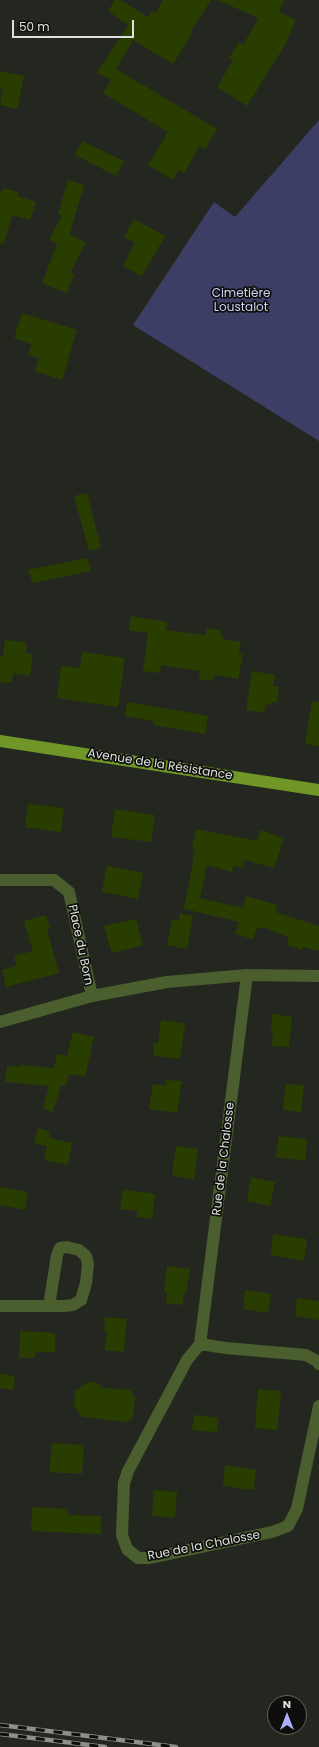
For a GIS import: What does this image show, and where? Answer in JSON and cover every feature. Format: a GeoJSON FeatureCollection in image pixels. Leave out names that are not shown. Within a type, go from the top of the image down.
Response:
{"type":"FeatureCollection","features":[{"type":"Feature","properties":{"kind":"main road","name":"Avenue de la Résistance"},"geometry":{"type":"LineString","coordinates":[[0,740],[319,790]]}},
{"type":"Feature","properties":{"kind":"street","name":"Place du Born"},"geometry":{"type":"LineString","coordinates":[[2,880],[54,880],[69,892],[92,996]]}},
{"type":"Feature","properties":{"kind":"street"},"geometry":{"type":"LineString","coordinates":[[0,1022],[92,996],[167,982],[247,975],[319,976]]}},
{"type":"Feature","properties":{"kind":"street","name":"Rue de la Chalosse"},"geometry":{"type":"LineString","coordinates":[[247,975],[200,1344],[187,1360],[128,1470],[124,1483],[122,1535],[127,1549],[138,1558],[150,1558],[272,1532],[288,1526],[298,1509],[319,1406]]}},
{"type":"Feature","properties":{"kind":"street"},"geometry":{"type":"LineString","coordinates":[[0,1306],[49,1306],[73,1305],[81,1300],[86,1283],[88,1264],[86,1256],[79,1250],[67,1247],[60,1248],[57,1254],[49,1306]]}},
{"type":"Feature","properties":{"kind":"street"},"geometry":{"type":"LineString","coordinates":[[200,1344],[306,1356],[319,1364]]}},
{"type":"Feature","properties":{"kind":"green space","name":"Cimetière Loustalot"},"geometry":{"type":"Polygon","coordinates":[[[319,120],[319,441],[133,325],[214,202],[235,217],[319,120]]]}},
{"type":"Feature","properties":{"kind":"building"},"geometry":{"type":"Polygon","coordinates":[[[115,0],[120,0],[148,17],[152,11],[156,13],[163,0],[211,0],[190,33],[192,34],[173,64],[133,40],[116,69],[217,129],[205,149],[200,146],[184,173],[178,170],[173,180],[148,165],[168,132],[103,93],[111,80],[97,73],[128,25],[108,11],[115,0]]]}},
{"type":"Feature","properties":{"kind":"building"},"geometry":{"type":"Polygon","coordinates":[[[217,0],[284,0],[279,12],[296,20],[285,45],[247,106],[217,87],[233,60],[229,58],[239,42],[243,45],[259,18],[217,0]]]}},
{"type":"Feature","properties":{"kind":"building"},"geometry":{"type":"Polygon","coordinates":[[[0,71],[24,76],[17,109],[0,105],[3,89],[0,89],[0,71]]]}},
{"type":"Feature","properties":{"kind":"building"},"geometry":{"type":"Polygon","coordinates":[[[82,141],[124,161],[116,176],[75,155],[82,141]]]}},
{"type":"Feature","properties":{"kind":"building"},"geometry":{"type":"Polygon","coordinates":[[[68,180],[84,185],[70,234],[86,243],[70,273],[74,274],[67,293],[42,283],[57,244],[49,240],[62,215],[58,214],[68,180]]]}},
{"type":"Feature","properties":{"kind":"building"},"geometry":{"type":"Polygon","coordinates":[[[3,188],[18,192],[17,196],[36,202],[30,220],[12,215],[4,244],[0,243],[0,191],[3,191],[3,188]]]}},
{"type":"Feature","properties":{"kind":"building"},"geometry":{"type":"Polygon","coordinates":[[[134,219],[165,236],[142,276],[123,266],[135,243],[124,237],[134,219]]]}},
{"type":"Feature","properties":{"kind":"building"},"geometry":{"type":"Polygon","coordinates":[[[22,313],[77,330],[62,380],[35,371],[39,358],[28,355],[31,344],[14,338],[22,313]]]}},
{"type":"Feature","properties":{"kind":"building"},"geometry":{"type":"Polygon","coordinates":[[[87,493],[101,548],[89,551],[74,496],[87,493]]]}},
{"type":"Feature","properties":{"kind":"building"},"geometry":{"type":"Polygon","coordinates":[[[87,558],[91,571],[33,583],[28,570],[87,558]]]}},
{"type":"Feature","properties":{"kind":"building"},"geometry":{"type":"Polygon","coordinates":[[[131,616],[167,622],[166,630],[206,635],[207,628],[221,630],[220,634],[223,635],[222,639],[241,642],[239,654],[243,655],[238,679],[217,675],[214,676],[213,681],[199,679],[200,671],[161,665],[160,673],[143,671],[148,633],[129,630],[131,616]]]}},
{"type":"Feature","properties":{"kind":"building"},"geometry":{"type":"Polygon","coordinates":[[[5,640],[26,642],[26,653],[33,654],[30,676],[13,673],[12,683],[0,682],[0,656],[3,656],[5,640]]]}},
{"type":"Feature","properties":{"kind":"building"},"geometry":{"type":"Polygon","coordinates":[[[82,652],[125,658],[118,707],[57,698],[61,666],[80,668],[82,652]]]}},
{"type":"Feature","properties":{"kind":"building"},"geometry":{"type":"Polygon","coordinates":[[[252,671],[275,675],[273,686],[279,687],[277,703],[272,702],[271,705],[265,704],[264,713],[246,710],[252,671]]]}},
{"type":"Feature","properties":{"kind":"building"},"geometry":{"type":"Polygon","coordinates":[[[312,701],[319,702],[319,746],[305,744],[312,701]]]}},
{"type":"Feature","properties":{"kind":"building"},"geometry":{"type":"Polygon","coordinates":[[[127,702],[208,716],[205,734],[153,725],[154,721],[125,716],[127,702]]]}},
{"type":"Feature","properties":{"kind":"building"},"geometry":{"type":"Polygon","coordinates":[[[28,804],[64,808],[61,832],[25,827],[28,804]]]}},
{"type":"Feature","properties":{"kind":"building"},"geometry":{"type":"Polygon","coordinates":[[[115,809],[155,815],[151,842],[111,837],[115,809]]]}},
{"type":"Feature","properties":{"kind":"building"},"geometry":{"type":"Polygon","coordinates":[[[196,829],[257,841],[260,830],[284,838],[274,868],[244,860],[243,868],[234,866],[232,872],[207,865],[200,898],[243,908],[246,896],[278,905],[275,912],[319,926],[319,951],[303,947],[302,950],[287,945],[289,937],[262,927],[262,929],[257,928],[253,939],[235,934],[239,922],[181,908],[184,907],[189,883],[195,849],[192,849],[196,829]]]}},
{"type":"Feature","properties":{"kind":"building"},"geometry":{"type":"Polygon","coordinates":[[[107,866],[143,873],[138,899],[102,892],[107,866]]]}},
{"type":"Feature","properties":{"kind":"building"},"geometry":{"type":"Polygon","coordinates":[[[180,913],[193,916],[187,949],[167,945],[172,919],[179,920],[180,913]]]}},
{"type":"Feature","properties":{"kind":"building"},"geometry":{"type":"Polygon","coordinates":[[[46,915],[50,929],[47,930],[59,973],[6,987],[2,970],[17,966],[14,956],[33,951],[24,921],[46,915]]]}},
{"type":"Feature","properties":{"kind":"building"},"geometry":{"type":"Polygon","coordinates":[[[136,919],[143,945],[112,953],[104,926],[136,919]]]}},
{"type":"Feature","properties":{"kind":"building"},"geometry":{"type":"Polygon","coordinates":[[[272,1014],[292,1017],[289,1047],[272,1046],[272,1014]]]}},
{"type":"Feature","properties":{"kind":"building"},"geometry":{"type":"Polygon","coordinates":[[[161,1020],[185,1024],[180,1059],[153,1056],[154,1043],[158,1043],[161,1020]]]}},
{"type":"Feature","properties":{"kind":"building"},"geometry":{"type":"Polygon","coordinates":[[[73,1032],[94,1037],[85,1077],[69,1074],[66,1086],[61,1085],[53,1112],[43,1109],[49,1086],[5,1082],[7,1066],[20,1067],[20,1065],[54,1068],[57,1054],[67,1056],[73,1032]]]}},
{"type":"Feature","properties":{"kind":"building"},"geometry":{"type":"Polygon","coordinates":[[[166,1080],[182,1081],[177,1113],[149,1109],[153,1084],[166,1086],[166,1080]]]}},
{"type":"Feature","properties":{"kind":"building"},"geometry":{"type":"Polygon","coordinates":[[[286,1084],[304,1085],[301,1112],[283,1110],[286,1084]]]}},
{"type":"Feature","properties":{"kind":"building"},"geometry":{"type":"Polygon","coordinates":[[[38,1128],[50,1131],[49,1138],[72,1143],[68,1165],[44,1160],[47,1146],[34,1143],[38,1128]]]}},
{"type":"Feature","properties":{"kind":"building"},"geometry":{"type":"Polygon","coordinates":[[[279,1136],[307,1139],[305,1161],[276,1157],[279,1136]]]}},
{"type":"Feature","properties":{"kind":"building"},"geometry":{"type":"Polygon","coordinates":[[[176,1146],[198,1149],[194,1179],[172,1176],[176,1146]]]}},
{"type":"Feature","properties":{"kind":"building"},"geometry":{"type":"Polygon","coordinates":[[[251,1177],[275,1182],[270,1206],[247,1201],[251,1177]]]}},
{"type":"Feature","properties":{"kind":"building"},"geometry":{"type":"Polygon","coordinates":[[[0,1187],[28,1192],[25,1210],[0,1205],[0,1187]]]}},
{"type":"Feature","properties":{"kind":"building"},"geometry":{"type":"Polygon","coordinates":[[[123,1190],[155,1194],[152,1219],[137,1217],[137,1211],[120,1209],[123,1190]]]}},
{"type":"Feature","properties":{"kind":"building"},"geometry":{"type":"Polygon","coordinates":[[[273,1234],[307,1239],[304,1261],[271,1255],[273,1234]]]}},
{"type":"Feature","properties":{"kind":"building"},"geometry":{"type":"Polygon","coordinates":[[[167,1266],[190,1269],[186,1293],[184,1293],[182,1305],[166,1303],[167,1293],[164,1292],[167,1266]]]}},
{"type":"Feature","properties":{"kind":"building"},"geometry":{"type":"Polygon","coordinates":[[[245,1290],[271,1294],[268,1313],[243,1309],[245,1290]]]}},
{"type":"Feature","properties":{"kind":"building"},"geometry":{"type":"Polygon","coordinates":[[[297,1298],[319,1301],[319,1320],[295,1316],[297,1298]]]}},
{"type":"Feature","properties":{"kind":"building"},"geometry":{"type":"Polygon","coordinates":[[[105,1317],[127,1319],[124,1352],[105,1350],[107,1332],[104,1332],[105,1317]]]}},
{"type":"Feature","properties":{"kind":"building"},"geometry":{"type":"Polygon","coordinates":[[[20,1331],[55,1333],[55,1352],[36,1352],[35,1358],[19,1358],[20,1331]]]}},
{"type":"Feature","properties":{"kind":"building"},"geometry":{"type":"Polygon","coordinates":[[[0,1374],[15,1376],[13,1390],[0,1388],[0,1374]]]}},
{"type":"Feature","properties":{"kind":"building"},"geometry":{"type":"Polygon","coordinates":[[[88,1382],[98,1383],[103,1388],[130,1390],[135,1398],[133,1417],[127,1422],[82,1417],[74,1405],[75,1391],[88,1382]]]}},
{"type":"Feature","properties":{"kind":"building"},"geometry":{"type":"Polygon","coordinates":[[[258,1389],[281,1391],[277,1430],[255,1428],[258,1389]]]}},
{"type":"Feature","properties":{"kind":"building"},"geometry":{"type":"Polygon","coordinates":[[[194,1415],[218,1418],[217,1432],[192,1430],[194,1415]]]}},
{"type":"Feature","properties":{"kind":"building"},"geometry":{"type":"Polygon","coordinates":[[[52,1443],[84,1445],[82,1474],[49,1472],[52,1443]]]}},
{"type":"Feature","properties":{"kind":"building"},"geometry":{"type":"Polygon","coordinates":[[[225,1465],[256,1470],[254,1490],[223,1486],[225,1465]]]}},
{"type":"Feature","properties":{"kind":"building"},"geometry":{"type":"Polygon","coordinates":[[[154,1490],[177,1492],[175,1518],[152,1516],[154,1490]]]}},
{"type":"Feature","properties":{"kind":"building"},"geometry":{"type":"Polygon","coordinates":[[[32,1507],[68,1509],[68,1515],[101,1516],[101,1534],[31,1531],[32,1507]]]}},
{"type":"Feature","properties":{"kind":"railway"},"geometry":{"type":"LineString","coordinates":[[0,1725],[176,1747]]}},
{"type":"Feature","properties":{"kind":"railway"},"geometry":{"type":"LineString","coordinates":[[0,1734],[105,1747]]}}]}
